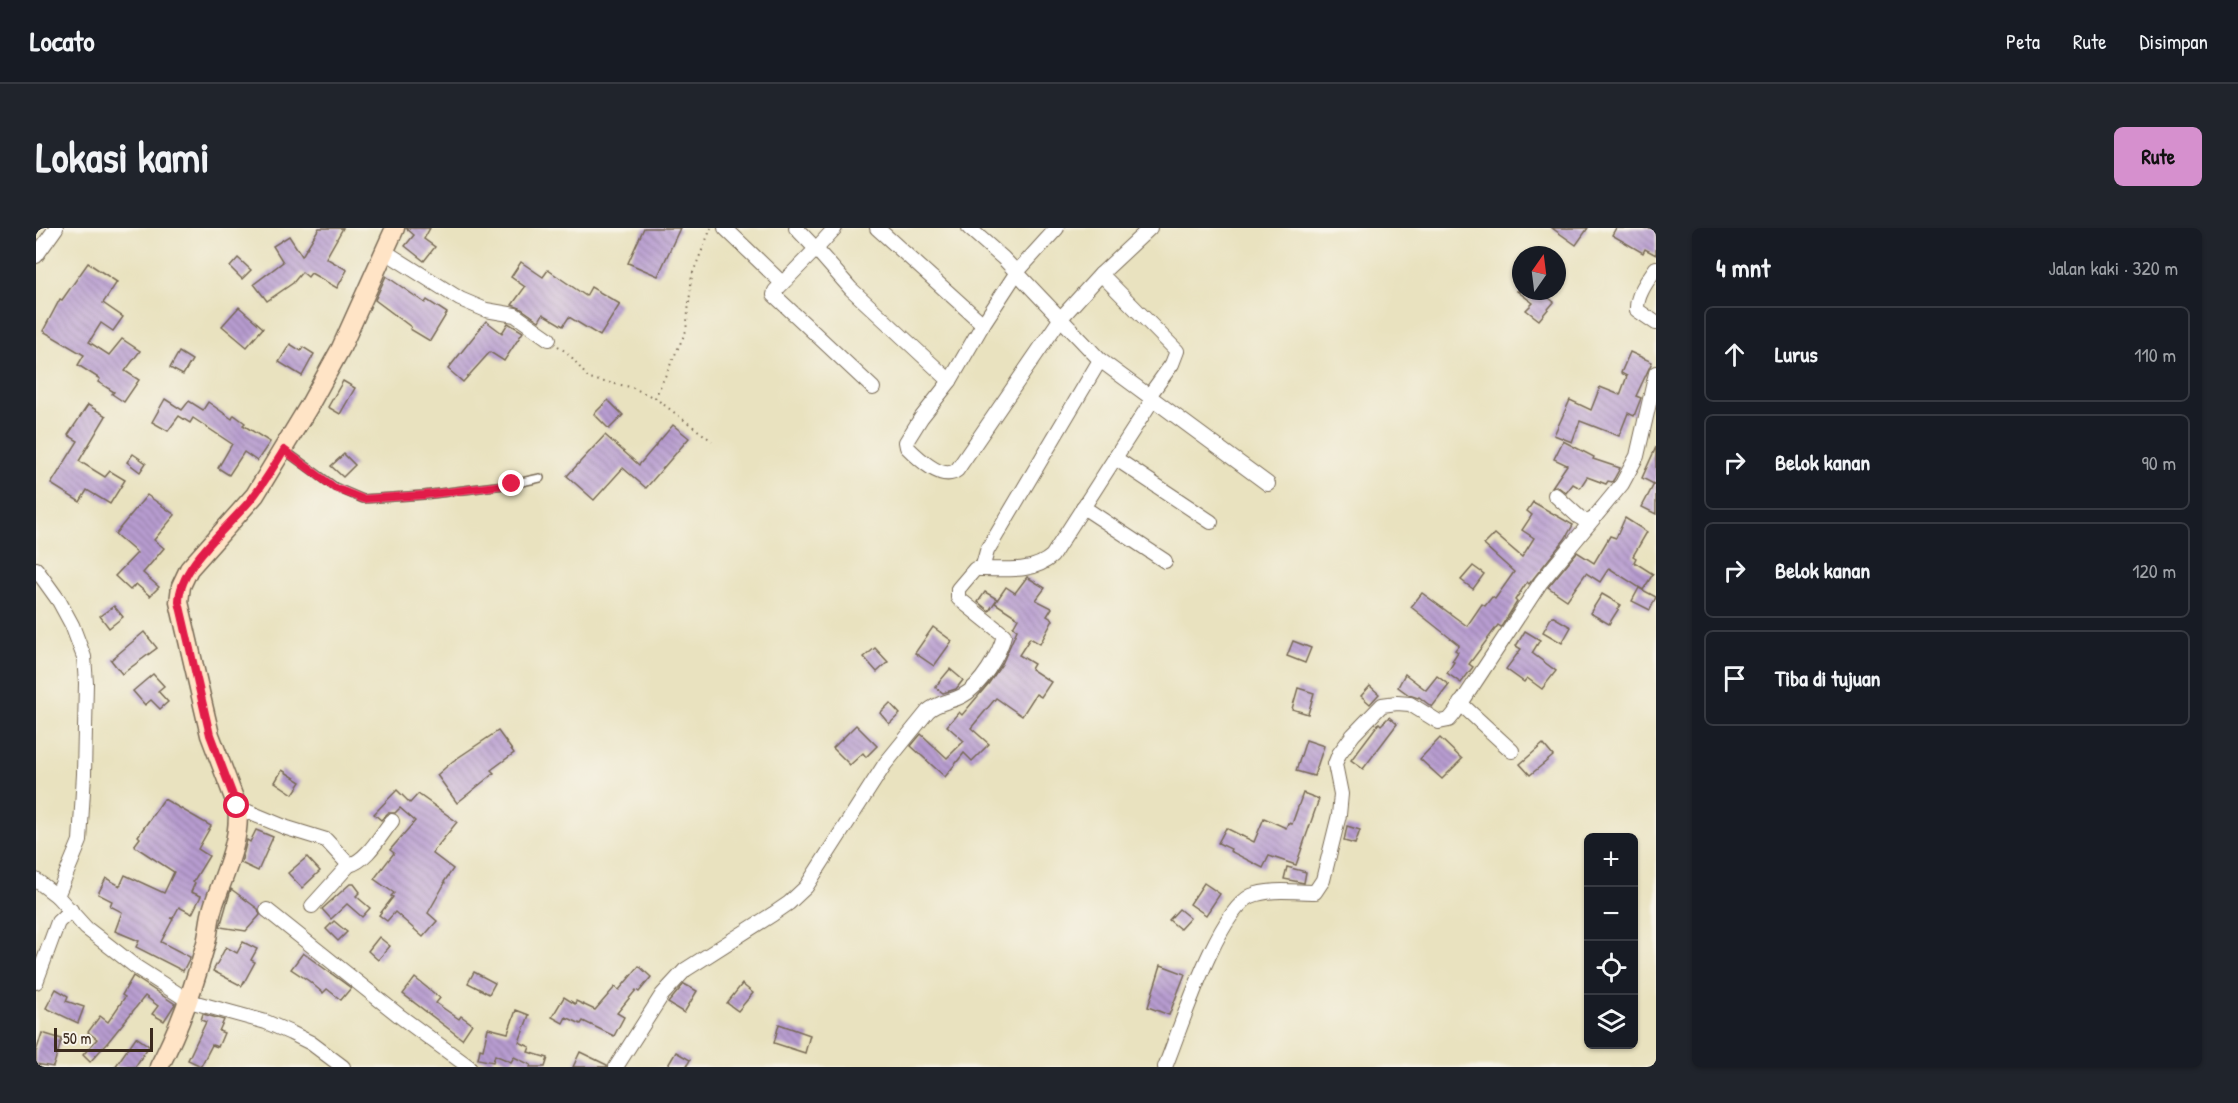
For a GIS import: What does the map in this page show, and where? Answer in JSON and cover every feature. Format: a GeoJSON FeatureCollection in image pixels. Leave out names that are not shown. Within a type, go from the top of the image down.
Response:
{"type":"FeatureCollection","features":[{"type":"Feature","properties":{"kind":"street"},"geometry":{"type":"LineString","coordinates":[[36,256],[56,228]]}},
{"type":"Feature","properties":{"kind":"street"},"geometry":{"type":"LineString","coordinates":[[159,1067],[175,1037],[189,1001],[207,940],[213,907],[226,872],[238,812],[204,714],[179,602],[179,593],[189,569],[255,495],[284,450],[341,348],[395,228]]}},
{"type":"Feature","properties":{"kind":"street"},"geometry":{"type":"LineString","coordinates":[[724,228],[782,283]]}},
{"type":"Feature","properties":{"kind":"street"},"geometry":{"type":"LineString","coordinates":[[796,228],[851,289],[950,381]]}},
{"type":"Feature","properties":{"kind":"street"},"geometry":{"type":"LineString","coordinates":[[835,228],[775,291],[776,297],[873,388]]}},
{"type":"Feature","properties":{"kind":"street"},"geometry":{"type":"LineString","coordinates":[[877,228],[983,324]]}},
{"type":"Feature","properties":{"kind":"street"},"geometry":{"type":"LineString","coordinates":[[969,228],[1017,272],[1100,360],[1269,484]]}},
{"type":"Feature","properties":{"kind":"street"},"geometry":{"type":"LineString","coordinates":[[1057,228],[1017,272],[950,381],[921,418],[906,442],[907,447],[913,453],[945,475],[957,470],[1061,318],[1101,274],[1150,228]]}},
{"type":"Feature","properties":{"kind":"street"},"geometry":{"type":"LineString","coordinates":[[384,251],[460,299],[486,310],[515,315],[549,339]]}},
{"type":"Feature","properties":{"kind":"street"},"geometry":{"type":"LineString","coordinates":[[1656,268],[1643,288],[1636,306],[1637,310],[1656,323]]}},
{"type":"Feature","properties":{"kind":"street"},"geometry":{"type":"LineString","coordinates":[[616,1067],[662,995],[685,970],[773,914],[806,887],[885,764],[928,711],[933,706],[964,695],[992,663],[1004,635],[958,598],[958,590],[975,569],[1027,568],[1043,565],[1052,556],[1115,458],[1172,364],[1177,351],[1101,274]]}},
{"type":"Feature","properties":{"kind":"street"},"geometry":{"type":"LineString","coordinates":[[982,569],[987,551],[1100,360]]}},
{"type":"Feature","properties":{"kind":"street"},"geometry":{"type":"LineString","coordinates":[[1165,1067],[1212,946],[1234,912],[1250,897],[1261,893],[1316,892],[1323,880],[1341,804],[1335,764],[1353,735],[1382,705],[1397,703],[1410,705],[1439,722],[1449,720],[1541,582],[1622,484],[1637,456],[1656,373]]}},
{"type":"Feature","properties":{"kind":"street"},"geometry":{"type":"LineString","coordinates":[[1115,458],[1211,522]]}},
{"type":"Feature","properties":{"kind":"street"},"geometry":{"type":"LineString","coordinates":[[1555,495],[1589,523]]}},
{"type":"Feature","properties":{"kind":"street"},"geometry":{"type":"LineString","coordinates":[[1083,507],[1165,561]]}},
{"type":"Feature","properties":{"kind":"street"},"geometry":{"type":"LineString","coordinates":[[36,569],[59,601],[72,626],[84,657],[86,683],[85,764],[80,841],[57,896]]}},
{"type":"Feature","properties":{"kind":"street"},"geometry":{"type":"LineString","coordinates":[[1460,702],[1512,751]]}},
{"type":"Feature","properties":{"kind":"street"},"geometry":{"type":"LineString","coordinates":[[238,812],[239,810],[246,811],[287,828],[327,840],[349,865]]}},
{"type":"Feature","properties":{"kind":"street"},"geometry":{"type":"LineString","coordinates":[[312,906],[349,865],[355,863],[366,853],[392,821]]}},
{"type":"Feature","properties":{"kind":"street"},"geometry":{"type":"LineString","coordinates":[[36,880],[57,896],[86,928],[136,967],[189,1001],[266,1022],[312,1043],[343,1067]]}},
{"type":"Feature","properties":{"kind":"street"},"geometry":{"type":"LineString","coordinates":[[36,982],[58,922],[71,910]]}},
{"type":"Feature","properties":{"kind":"street"},"geometry":{"type":"LineString","coordinates":[[267,910],[400,1017],[469,1067]]}},
{"type":"Feature","properties":{"kind":"lane"},"geometry":{"type":"LineString","coordinates":[[284,450],[335,488],[363,499],[501,486],[540,478]]}},
{"type":"Feature","properties":{"kind":"path"},"geometry":{"type":"LineString","coordinates":[[655,398],[686,331],[692,275],[711,228]]}},
{"type":"Feature","properties":{"kind":"path"},"geometry":{"type":"LineString","coordinates":[[549,339],[570,355],[589,379],[631,387],[655,398],[712,441]]}},
{"type":"Feature","properties":{"kind":"building"},"geometry":{"type":"Polygon","coordinates":[[[319,228],[343,228],[326,258],[347,270],[337,288],[311,273],[308,277],[302,272],[293,283],[267,301],[254,284],[283,262],[273,246],[289,236],[302,256],[319,228]]]}},
{"type":"Feature","properties":{"kind":"building"},"geometry":{"type":"Polygon","coordinates":[[[406,228],[430,228],[424,239],[435,247],[424,261],[405,246],[414,235],[406,228]]]}},
{"type":"Feature","properties":{"kind":"building"},"geometry":{"type":"Polygon","coordinates":[[[644,228],[680,228],[658,276],[628,263],[644,228]]]}},
{"type":"Feature","properties":{"kind":"building"},"geometry":{"type":"Polygon","coordinates":[[[1552,228],[1588,228],[1576,245],[1552,228]]]}},
{"type":"Feature","properties":{"kind":"building"},"geometry":{"type":"Polygon","coordinates":[[[1616,228],[1656,228],[1656,255],[1645,249],[1643,253],[1612,235],[1616,228]]]}},
{"type":"Feature","properties":{"kind":"building"},"geometry":{"type":"Polygon","coordinates":[[[238,258],[251,270],[242,279],[230,267],[238,258]]]}},
{"type":"Feature","properties":{"kind":"building"},"geometry":{"type":"Polygon","coordinates":[[[521,262],[543,277],[548,270],[586,296],[591,287],[620,304],[600,336],[569,317],[563,326],[543,314],[539,321],[512,305],[525,287],[511,277],[521,262]]]}},
{"type":"Feature","properties":{"kind":"building"},"geometry":{"type":"Polygon","coordinates":[[[88,263],[117,282],[103,303],[123,317],[113,331],[101,323],[89,342],[109,355],[122,339],[140,351],[125,371],[139,380],[124,402],[112,394],[114,392],[98,382],[100,379],[78,365],[84,355],[43,331],[60,299],[62,300],[88,263]]]}},
{"type":"Feature","properties":{"kind":"building"},"geometry":{"type":"Polygon","coordinates":[[[386,276],[425,303],[427,300],[447,313],[430,341],[410,329],[411,327],[375,300],[386,276]]]}},
{"type":"Feature","properties":{"kind":"building"},"geometry":{"type":"Polygon","coordinates":[[[1529,300],[1554,302],[1539,320],[1526,310],[1533,303],[1529,300]]]}},
{"type":"Feature","properties":{"kind":"building"},"geometry":{"type":"Polygon","coordinates":[[[239,307],[263,328],[247,347],[222,326],[239,307]]]}},
{"type":"Feature","properties":{"kind":"building"},"geometry":{"type":"Polygon","coordinates":[[[486,321],[502,333],[508,323],[523,332],[504,361],[490,352],[463,382],[448,369],[486,321]]]}},
{"type":"Feature","properties":{"kind":"building"},"geometry":{"type":"Polygon","coordinates":[[[290,344],[301,351],[303,347],[314,354],[302,376],[279,362],[290,344]]]}},
{"type":"Feature","properties":{"kind":"building"},"geometry":{"type":"Polygon","coordinates":[[[179,352],[192,360],[183,375],[170,368],[179,352]]]}},
{"type":"Feature","properties":{"kind":"building"},"geometry":{"type":"Polygon","coordinates":[[[1630,352],[1652,362],[1636,396],[1641,398],[1634,416],[1628,413],[1619,436],[1580,421],[1572,442],[1554,435],[1570,400],[1591,410],[1600,387],[1620,395],[1627,376],[1621,373],[1630,352]]]}},
{"type":"Feature","properties":{"kind":"building"},"geometry":{"type":"Polygon","coordinates":[[[343,381],[355,388],[340,414],[328,407],[343,381]]]}},
{"type":"Feature","properties":{"kind":"building"},"geometry":{"type":"Polygon","coordinates":[[[165,399],[182,410],[189,401],[203,410],[208,402],[232,419],[234,415],[245,423],[243,425],[270,442],[257,461],[244,452],[229,475],[218,468],[232,444],[193,418],[190,423],[179,416],[168,431],[152,422],[165,399]]]}},
{"type":"Feature","properties":{"kind":"building"},"geometry":{"type":"Polygon","coordinates":[[[608,400],[623,415],[609,429],[594,414],[608,400]]]}},
{"type":"Feature","properties":{"kind":"building"},"geometry":{"type":"Polygon","coordinates":[[[88,405],[106,416],[79,461],[105,477],[110,471],[125,480],[110,504],[87,490],[80,502],[51,484],[78,441],[68,435],[88,405]]]}},
{"type":"Feature","properties":{"kind":"building"},"geometry":{"type":"Polygon","coordinates":[[[673,425],[689,438],[646,488],[623,468],[594,500],[567,476],[605,435],[639,465],[673,425]]]}},
{"type":"Feature","properties":{"kind":"building"},"geometry":{"type":"Polygon","coordinates":[[[1563,441],[1594,457],[1593,459],[1620,468],[1612,482],[1608,481],[1606,484],[1587,477],[1580,488],[1573,484],[1566,493],[1557,486],[1552,487],[1567,465],[1554,459],[1563,441]]]}},
{"type":"Feature","properties":{"kind":"building"},"geometry":{"type":"Polygon","coordinates":[[[1656,447],[1656,514],[1642,507],[1654,484],[1642,478],[1656,447]]]}},
{"type":"Feature","properties":{"kind":"building"},"geometry":{"type":"Polygon","coordinates":[[[133,454],[146,463],[140,472],[127,462],[133,454]]]}},
{"type":"Feature","properties":{"kind":"building"},"geometry":{"type":"Polygon","coordinates":[[[344,454],[355,465],[343,477],[331,466],[344,454]]]}},
{"type":"Feature","properties":{"kind":"building"},"geometry":{"type":"Polygon","coordinates":[[[147,495],[175,515],[154,540],[164,548],[143,573],[159,587],[150,596],[136,584],[130,590],[115,576],[137,553],[115,534],[147,495]]]}},
{"type":"Feature","properties":{"kind":"building"},"geometry":{"type":"Polygon","coordinates":[[[1533,502],[1573,525],[1565,539],[1529,584],[1527,582],[1501,627],[1498,625],[1469,664],[1473,667],[1461,683],[1447,673],[1454,662],[1452,661],[1458,652],[1455,650],[1459,645],[1411,607],[1422,593],[1467,626],[1482,604],[1485,606],[1492,597],[1495,599],[1514,572],[1484,545],[1495,534],[1522,557],[1534,538],[1522,530],[1532,515],[1527,511],[1533,502]]]}},
{"type":"Feature","properties":{"kind":"building"},"geometry":{"type":"Polygon","coordinates":[[[1625,518],[1647,532],[1633,556],[1636,558],[1634,562],[1653,574],[1643,590],[1609,568],[1600,582],[1586,573],[1567,600],[1548,587],[1577,552],[1594,563],[1610,536],[1616,538],[1625,518]]]}},
{"type":"Feature","properties":{"kind":"building"},"geometry":{"type":"Polygon","coordinates":[[[1473,566],[1484,574],[1473,589],[1461,580],[1473,566]]]}},
{"type":"Feature","properties":{"kind":"building"},"geometry":{"type":"Polygon","coordinates":[[[1027,577],[1045,588],[1036,600],[1052,608],[1047,616],[1053,620],[1040,644],[1030,638],[1019,655],[1034,664],[1031,669],[1051,682],[1041,697],[1036,694],[1022,716],[996,698],[971,728],[989,744],[972,761],[964,753],[945,777],[911,746],[921,734],[947,758],[964,741],[947,726],[959,712],[962,715],[1002,664],[1017,630],[1013,627],[1018,618],[995,603],[1006,587],[1015,593],[1027,577]]]}},
{"type":"Feature","properties":{"kind":"building"},"geometry":{"type":"Polygon","coordinates":[[[1639,588],[1656,597],[1650,610],[1632,601],[1639,588]]]}},
{"type":"Feature","properties":{"kind":"building"},"geometry":{"type":"Polygon","coordinates":[[[985,592],[997,599],[989,611],[978,602],[985,592]]]}},
{"type":"Feature","properties":{"kind":"building"},"geometry":{"type":"Polygon","coordinates":[[[1602,594],[1621,605],[1609,624],[1590,613],[1602,594]]]}},
{"type":"Feature","properties":{"kind":"building"},"geometry":{"type":"Polygon","coordinates":[[[114,606],[123,617],[109,628],[100,616],[114,606]]]}},
{"type":"Feature","properties":{"kind":"building"},"geometry":{"type":"Polygon","coordinates":[[[1552,616],[1571,627],[1562,643],[1543,632],[1552,616]]]}},
{"type":"Feature","properties":{"kind":"building"},"geometry":{"type":"Polygon","coordinates":[[[933,627],[952,641],[934,666],[915,653],[933,627]]]}},
{"type":"Feature","properties":{"kind":"building"},"geometry":{"type":"Polygon","coordinates":[[[1525,631],[1540,640],[1532,653],[1556,671],[1542,689],[1527,678],[1524,682],[1506,669],[1521,649],[1516,646],[1525,631]]]}},
{"type":"Feature","properties":{"kind":"building"},"geometry":{"type":"Polygon","coordinates":[[[144,632],[157,648],[122,674],[111,660],[144,632]]]}},
{"type":"Feature","properties":{"kind":"building"},"geometry":{"type":"Polygon","coordinates":[[[1293,641],[1311,648],[1305,663],[1287,656],[1293,641]]]}},
{"type":"Feature","properties":{"kind":"building"},"geometry":{"type":"Polygon","coordinates":[[[875,648],[888,662],[877,672],[864,657],[875,648]]]}},
{"type":"Feature","properties":{"kind":"building"},"geometry":{"type":"Polygon","coordinates":[[[950,669],[963,680],[956,689],[943,693],[935,687],[950,669]]]}},
{"type":"Feature","properties":{"kind":"building"},"geometry":{"type":"Polygon","coordinates":[[[153,674],[164,686],[158,691],[168,702],[160,709],[151,700],[145,705],[133,691],[153,674]]]}},
{"type":"Feature","properties":{"kind":"building"},"geometry":{"type":"Polygon","coordinates":[[[1405,674],[1426,690],[1437,676],[1449,685],[1432,707],[1419,697],[1409,695],[1398,687],[1405,674]]]}},
{"type":"Feature","properties":{"kind":"building"},"geometry":{"type":"Polygon","coordinates":[[[1370,686],[1379,694],[1370,704],[1361,696],[1370,686]]]}},
{"type":"Feature","properties":{"kind":"building"},"geometry":{"type":"Polygon","coordinates":[[[1298,688],[1314,693],[1308,714],[1292,709],[1298,688]]]}},
{"type":"Feature","properties":{"kind":"building"},"geometry":{"type":"Polygon","coordinates":[[[890,703],[900,714],[889,724],[880,713],[890,703]]]}},
{"type":"Feature","properties":{"kind":"building"},"geometry":{"type":"Polygon","coordinates":[[[1389,717],[1397,724],[1363,769],[1351,760],[1379,723],[1381,725],[1389,717]]]}},
{"type":"Feature","properties":{"kind":"building"},"geometry":{"type":"Polygon","coordinates":[[[856,725],[877,746],[866,757],[863,753],[850,765],[833,748],[856,725]]]}},
{"type":"Feature","properties":{"kind":"building"},"geometry":{"type":"Polygon","coordinates":[[[498,731],[514,753],[491,770],[494,773],[457,803],[437,775],[453,761],[498,731]]]}},
{"type":"Feature","properties":{"kind":"building"},"geometry":{"type":"Polygon","coordinates":[[[1440,738],[1462,759],[1442,779],[1420,759],[1440,738]]]}},
{"type":"Feature","properties":{"kind":"building"},"geometry":{"type":"Polygon","coordinates":[[[1306,740],[1324,746],[1314,776],[1296,771],[1306,740]]]}},
{"type":"Feature","properties":{"kind":"building"},"geometry":{"type":"Polygon","coordinates":[[[1543,744],[1553,756],[1530,775],[1520,764],[1543,744]]]}},
{"type":"Feature","properties":{"kind":"building"},"geometry":{"type":"Polygon","coordinates":[[[282,770],[301,782],[293,794],[275,782],[282,770]]]}},
{"type":"Feature","properties":{"kind":"building"},"geometry":{"type":"Polygon","coordinates":[[[397,790],[410,803],[418,794],[457,822],[432,853],[453,869],[428,913],[437,921],[423,937],[395,912],[387,921],[379,915],[394,893],[374,879],[394,853],[390,850],[415,821],[400,808],[395,813],[388,813],[381,820],[374,814],[397,790]]]}},
{"type":"Feature","properties":{"kind":"building"},"geometry":{"type":"Polygon","coordinates":[[[1303,793],[1319,799],[1296,865],[1269,856],[1263,868],[1218,843],[1226,828],[1254,842],[1264,818],[1286,828],[1288,823],[1292,824],[1303,793]]]}},
{"type":"Feature","properties":{"kind":"building"},"geometry":{"type":"Polygon","coordinates":[[[164,799],[211,826],[198,849],[209,856],[193,882],[195,883],[191,892],[201,896],[192,914],[179,907],[173,918],[170,918],[173,919],[161,942],[190,957],[183,971],[136,947],[139,941],[115,931],[122,912],[110,906],[112,901],[98,894],[106,878],[120,886],[125,875],[164,893],[174,872],[134,846],[140,838],[138,836],[164,799]]]}},
{"type":"Feature","properties":{"kind":"building"},"geometry":{"type":"Polygon","coordinates":[[[1347,826],[1360,830],[1355,844],[1344,841],[1347,826]]]}},
{"type":"Feature","properties":{"kind":"building"},"geometry":{"type":"Polygon","coordinates":[[[256,830],[273,837],[258,871],[241,863],[247,840],[250,842],[256,830]]]}},
{"type":"Feature","properties":{"kind":"building"},"geometry":{"type":"Polygon","coordinates":[[[307,857],[320,871],[302,888],[288,873],[307,857]]]}},
{"type":"Feature","properties":{"kind":"building"},"geometry":{"type":"Polygon","coordinates":[[[1287,867],[1306,872],[1304,883],[1284,879],[1287,867]]]}},
{"type":"Feature","properties":{"kind":"building"},"geometry":{"type":"Polygon","coordinates":[[[1204,883],[1220,894],[1206,915],[1190,904],[1204,883]]]}},
{"type":"Feature","properties":{"kind":"building"},"geometry":{"type":"Polygon","coordinates":[[[350,884],[354,884],[360,892],[356,896],[370,908],[362,917],[347,904],[331,919],[322,909],[350,884]]]}},
{"type":"Feature","properties":{"kind":"building"},"geometry":{"type":"Polygon","coordinates":[[[231,889],[258,909],[260,915],[246,931],[220,927],[231,889]]]}},
{"type":"Feature","properties":{"kind":"building"},"geometry":{"type":"Polygon","coordinates":[[[1179,909],[1190,918],[1180,929],[1169,920],[1179,909]]]}},
{"type":"Feature","properties":{"kind":"building"},"geometry":{"type":"Polygon","coordinates":[[[334,921],[347,932],[338,941],[326,929],[334,921]]]}},
{"type":"Feature","properties":{"kind":"building"},"geometry":{"type":"Polygon","coordinates":[[[379,937],[390,946],[378,960],[368,951],[379,937]]]}},
{"type":"Feature","properties":{"kind":"building"},"geometry":{"type":"Polygon","coordinates":[[[243,942],[257,949],[251,960],[255,962],[242,986],[213,971],[226,947],[237,953],[243,942]]]}},
{"type":"Feature","properties":{"kind":"building"},"geometry":{"type":"Polygon","coordinates":[[[303,953],[351,988],[341,1000],[327,989],[323,993],[291,969],[303,953]]]}},
{"type":"Feature","properties":{"kind":"building"},"geometry":{"type":"Polygon","coordinates":[[[1161,965],[1185,974],[1169,1015],[1148,1007],[1161,965]]]}},
{"type":"Feature","properties":{"kind":"building"},"geometry":{"type":"Polygon","coordinates":[[[639,966],[651,977],[639,992],[636,990],[617,1013],[624,1017],[614,1036],[583,1021],[581,1024],[566,1017],[563,1023],[552,1017],[564,997],[575,1004],[576,1001],[595,1010],[615,987],[619,990],[639,966]]]}},
{"type":"Feature","properties":{"kind":"building"},"geometry":{"type":"Polygon","coordinates":[[[474,972],[495,983],[489,994],[468,983],[474,972]]]}},
{"type":"Feature","properties":{"kind":"building"},"geometry":{"type":"Polygon","coordinates":[[[133,976],[175,1004],[164,1021],[152,1014],[158,1006],[145,996],[90,1062],[83,1055],[97,1039],[88,1032],[100,1016],[108,1022],[125,997],[122,995],[133,976]]]}},
{"type":"Feature","properties":{"kind":"building"},"geometry":{"type":"Polygon","coordinates":[[[415,978],[440,998],[436,1003],[459,1019],[461,1016],[472,1024],[462,1039],[403,994],[415,978]]]}},
{"type":"Feature","properties":{"kind":"building"},"geometry":{"type":"Polygon","coordinates":[[[684,984],[697,991],[684,1013],[668,1003],[684,984]]]}},
{"type":"Feature","properties":{"kind":"building"},"geometry":{"type":"Polygon","coordinates":[[[742,984],[753,993],[738,1011],[727,1003],[742,984]]]}},
{"type":"Feature","properties":{"kind":"building"},"geometry":{"type":"Polygon","coordinates":[[[56,989],[68,996],[66,1001],[84,1007],[78,1023],[46,1008],[56,989]]]}},
{"type":"Feature","properties":{"kind":"building"},"geometry":{"type":"Polygon","coordinates":[[[516,1010],[529,1015],[519,1042],[530,1047],[528,1052],[548,1058],[545,1067],[530,1067],[531,1065],[514,1057],[511,1062],[495,1055],[493,1062],[478,1059],[480,1049],[483,1050],[488,1028],[508,1033],[516,1010]]]}},
{"type":"Feature","properties":{"kind":"building"},"geometry":{"type":"Polygon","coordinates":[[[203,1014],[224,1020],[219,1031],[224,1033],[218,1047],[212,1045],[201,1066],[188,1060],[206,1022],[201,1020],[203,1014]]]}},
{"type":"Feature","properties":{"kind":"building"},"geometry":{"type":"Polygon","coordinates":[[[779,1024],[810,1035],[805,1053],[774,1043],[779,1024]]]}},
{"type":"Feature","properties":{"kind":"building"},"geometry":{"type":"Polygon","coordinates":[[[42,1033],[62,1039],[53,1067],[36,1064],[36,1052],[42,1033]]]}},
{"type":"Feature","properties":{"kind":"building"},"geometry":{"type":"Polygon","coordinates":[[[136,1037],[149,1046],[135,1067],[115,1067],[136,1037]]]}},
{"type":"Feature","properties":{"kind":"building"},"geometry":{"type":"Polygon","coordinates":[[[580,1052],[607,1065],[607,1067],[573,1067],[580,1052]]]}},
{"type":"Feature","properties":{"kind":"building"},"geometry":{"type":"Polygon","coordinates":[[[676,1052],[690,1060],[686,1067],[667,1067],[676,1052]]]}},
{"type":"Feature","properties":{"kind":"route"},"geometry":{"type":"LineString","coordinates":[[237,806],[204,714],[179,602],[179,593],[184,576],[189,569],[255,495],[284,450],[335,488],[363,499],[424,495],[512,484]]}}]}
